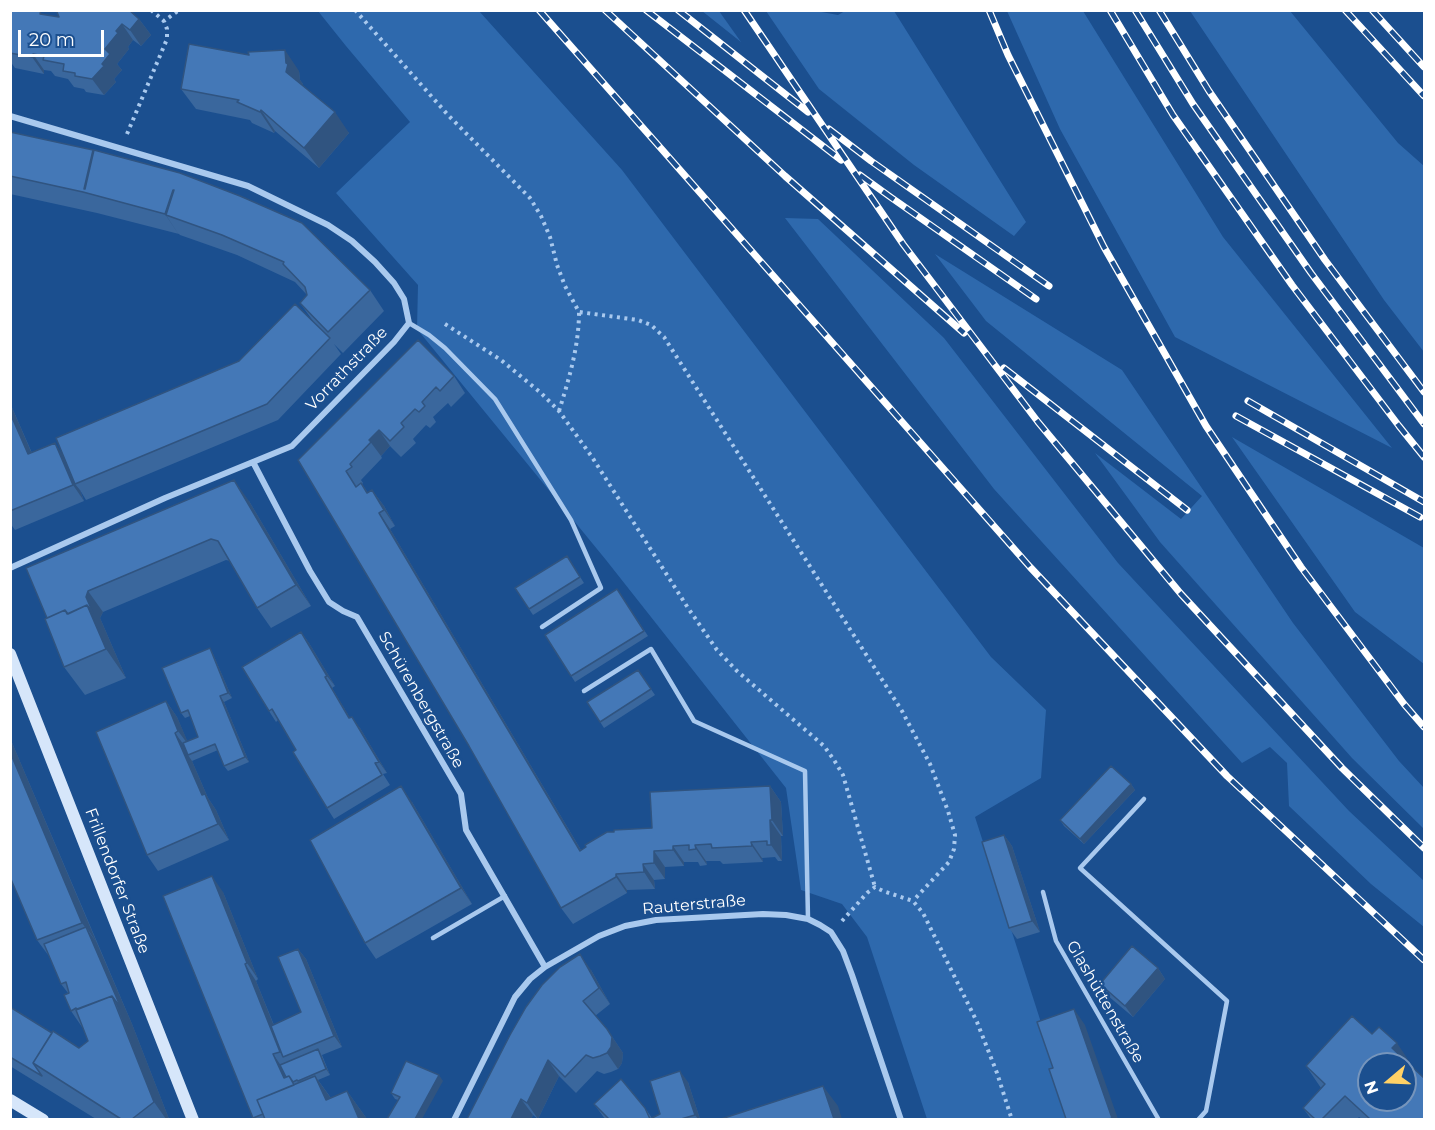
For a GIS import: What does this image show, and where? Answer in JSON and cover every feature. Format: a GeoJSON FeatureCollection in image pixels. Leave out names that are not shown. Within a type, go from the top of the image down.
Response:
{"type":"FeatureCollection","features":[{"type":"Feature","properties":{"kind":"street","name":"Vorrathstraße"},"geometry":{"type":"LineString","coordinates":[[10,116],[248,186],[328,225],[352,241],[375,261],[394,283],[404,299],[409,323],[394,342],[292,446],[165,498],[10,568]]}},
{"type":"Feature","properties":{"kind":"street","name":"Schürenbergstraße"},"geometry":{"type":"LineString","coordinates":[[253,462],[310,571],[329,602],[357,618],[461,794],[466,830],[545,966]]}},
{"type":"Feature","properties":{"kind":"street","name":"Frillendorfer Straße"},"geometry":{"type":"LineString","coordinates":[[10,654],[194,1119]]}},
{"type":"Feature","properties":{"kind":"street","name":"Rauterstraße"},"geometry":{"type":"LineString","coordinates":[[454,1119],[515,997],[545,966],[598,936],[625,926],[656,920],[763,914],[808,919],[831,932]]}},
{"type":"Feature","properties":{"kind":"street"},"geometry":{"type":"LineString","coordinates":[[831,932],[843,951],[852,975],[901,1119]]}},
{"type":"Feature","properties":{"kind":"street"},"geometry":{"type":"LineString","coordinates":[[10,1100],[43,1119]]}},
{"type":"Feature","properties":{"kind":"lane"},"geometry":{"type":"LineString","coordinates":[[409,323],[445,348],[495,399],[571,519],[602,588],[542,627]]}},
{"type":"Feature","properties":{"kind":"lane"},"geometry":{"type":"LineString","coordinates":[[584,692],[651,649],[694,721],[805,771],[808,919]]}},
{"type":"Feature","properties":{"kind":"lane"},"geometry":{"type":"LineString","coordinates":[[1144,799],[1080,868],[1227,1001],[1206,1111],[1198,1119]]}},
{"type":"Feature","properties":{"kind":"lane","name":"Glashüttenstraße"},"geometry":{"type":"LineString","coordinates":[[1043,892],[1056,941],[1159,1119]]}},
{"type":"Feature","properties":{"kind":"lane"},"geometry":{"type":"LineString","coordinates":[[434,938],[505,896]]}},
{"type":"Feature","properties":{"kind":"path"},"geometry":{"type":"LineString","coordinates":[[121,148],[167,39],[164,21],[151,10]]}},
{"type":"Feature","properties":{"kind":"path"},"geometry":{"type":"LineString","coordinates":[[164,21],[179,10]]}},
{"type":"Feature","properties":{"kind":"path"},"geometry":{"type":"LineString","coordinates":[[355,10],[448,115],[530,198],[542,216],[565,286],[579,312],[579,330],[559,411]]}},
{"type":"Feature","properties":{"kind":"path"},"geometry":{"type":"LineString","coordinates":[[579,312],[638,320],[651,325],[664,337],[902,711],[930,764],[955,835],[950,862],[913,901]]}},
{"type":"Feature","properties":{"kind":"path"},"geometry":{"type":"LineString","coordinates":[[444,323],[501,360],[559,411],[592,457],[717,650],[737,671],[824,746],[834,760],[843,775],[875,887],[913,901],[923,913],[977,1022],[997,1072],[1012,1119]]}},
{"type":"Feature","properties":{"kind":"path"},"geometry":{"type":"LineString","coordinates":[[831,932],[867,892],[875,887]]}},
{"type":"Feature","properties":{"kind":"shaded area"},"geometry":{"type":"Polygon","coordinates":[[[318,11],[479,11],[622,170],[991,657],[1046,710],[1041,778],[975,817],[1072,1119],[927,1119],[867,937],[842,904],[801,890],[786,788],[606,560],[417,329],[418,285],[336,193],[410,122],[318,11]]]}},
{"type":"Feature","properties":{"kind":"shaded area"},"geometry":{"type":"Polygon","coordinates":[[[702,11],[719,11],[741,42],[702,11]]]}},
{"type":"Feature","properties":{"kind":"shaded area"},"geometry":{"type":"Polygon","coordinates":[[[766,11],[816,11],[838,15],[845,11],[894,11],[1026,222],[1014,236],[914,165],[819,89],[766,11]]]}},
{"type":"Feature","properties":{"kind":"shaded area"},"geometry":{"type":"Polygon","coordinates":[[[1007,11],[1083,11],[1223,237],[1392,448],[1175,337],[1060,129],[1007,11]]]}},
{"type":"Feature","properties":{"kind":"shaded area"},"geometry":{"type":"Polygon","coordinates":[[[1190,11],[1290,11],[1398,143],[1424,166],[1424,352],[1384,300],[1190,11]]]}},
{"type":"Feature","properties":{"kind":"shaded area"},"geometry":{"type":"Polygon","coordinates":[[[785,218],[818,219],[944,338],[1118,563],[1349,811],[1424,881],[1424,927],[1371,884],[1289,806],[1287,763],[1270,747],[1242,763],[994,489],[785,218]]]}},
{"type":"Feature","properties":{"kind":"shaded area"},"geometry":{"type":"Polygon","coordinates":[[[935,254],[1122,370],[1293,623],[1399,761],[1424,788],[1424,829],[1352,758],[1160,542],[1095,453],[1181,519],[1202,496],[986,321],[935,254]]]}},
{"type":"Feature","properties":{"kind":"shaded area"},"geometry":{"type":"Polygon","coordinates":[[[1232,437],[1424,548],[1424,664],[1355,612],[1232,437]]]}},
{"type":"Feature","properties":{"kind":"building"},"geometry":{"type":"Polygon","coordinates":[[[10,10],[41,10],[40,14],[59,17],[57,12],[60,10],[129,10],[139,19],[130,30],[122,24],[116,31],[118,33],[105,49],[110,54],[102,64],[104,66],[92,79],[63,71],[64,64],[43,60],[44,56],[33,54],[32,57],[10,53],[10,10]]]}},
{"type":"Feature","properties":{"kind":"building"},"geometry":{"type":"Polygon","coordinates":[[[189,44],[249,55],[248,52],[285,50],[288,64],[286,72],[335,112],[304,148],[261,110],[260,112],[237,102],[239,100],[181,89],[189,44]]]}},
{"type":"Feature","properties":{"kind":"building"},"geometry":{"type":"Polygon","coordinates":[[[10,132],[93,150],[84,189],[94,150],[180,173],[302,223],[370,290],[328,332],[300,303],[307,295],[305,287],[283,264],[284,262],[222,235],[166,215],[174,190],[165,214],[83,192],[10,176],[10,132]]]}},
{"type":"Feature","properties":{"kind":"building"},"geometry":{"type":"Polygon","coordinates":[[[295,304],[330,338],[267,404],[75,484],[56,438],[239,361],[295,304]]]}},
{"type":"Feature","properties":{"kind":"building"},"geometry":{"type":"Polygon","coordinates":[[[418,340],[454,376],[440,391],[436,387],[422,402],[425,406],[419,412],[415,409],[401,423],[404,427],[390,441],[379,430],[350,464],[352,467],[346,471],[356,487],[361,483],[367,493],[372,490],[384,510],[379,513],[580,851],[586,847],[585,845],[607,832],[652,828],[650,792],[770,786],[771,845],[767,845],[767,841],[751,842],[752,846],[712,848],[711,844],[695,845],[696,849],[689,850],[689,845],[673,846],[673,850],[654,851],[654,863],[643,864],[644,872],[616,874],[616,877],[561,908],[469,746],[298,460],[418,340]]]}},
{"type":"Feature","properties":{"kind":"building"},"geometry":{"type":"Polygon","coordinates":[[[10,413],[28,454],[55,443],[73,485],[10,511],[10,413]]]}},
{"type":"Feature","properties":{"kind":"building"},"geometry":{"type":"Polygon","coordinates":[[[234,480],[296,585],[257,608],[218,541],[211,539],[88,591],[86,597],[93,613],[87,605],[68,614],[65,610],[47,618],[26,568],[234,480]]]}},
{"type":"Feature","properties":{"kind":"building"},"geometry":{"type":"Polygon","coordinates":[[[567,556],[580,577],[529,609],[515,588],[567,556]]]}},
{"type":"Feature","properties":{"kind":"building"},"geometry":{"type":"Polygon","coordinates":[[[617,589],[644,631],[571,676],[545,635],[617,589]]]}},
{"type":"Feature","properties":{"kind":"building"},"geometry":{"type":"Polygon","coordinates":[[[87,605],[106,649],[64,667],[45,619],[65,610],[67,614],[87,605]]]}},
{"type":"Feature","properties":{"kind":"building"},"geometry":{"type":"Polygon","coordinates":[[[301,632],[349,718],[352,717],[379,762],[375,763],[382,775],[327,808],[293,752],[296,750],[272,709],[269,711],[242,667],[301,632]]]}},
{"type":"Feature","properties":{"kind":"building"},"geometry":{"type":"Polygon","coordinates":[[[210,648],[228,693],[220,696],[245,757],[224,766],[215,744],[188,755],[183,743],[198,737],[188,710],[181,713],[162,668],[210,648]]]}},
{"type":"Feature","properties":{"kind":"building"},"geometry":{"type":"Polygon","coordinates":[[[638,670],[651,689],[600,722],[587,702],[638,670]]]}},
{"type":"Feature","properties":{"kind":"building"},"geometry":{"type":"Polygon","coordinates":[[[166,701],[178,731],[175,733],[202,795],[205,794],[218,824],[147,855],[96,732],[166,701]]]}},
{"type":"Feature","properties":{"kind":"building"},"geometry":{"type":"Polygon","coordinates":[[[10,752],[82,923],[37,940],[10,877],[10,752]]]}},
{"type":"Feature","properties":{"kind":"building"},"geometry":{"type":"Polygon","coordinates":[[[1111,766],[1131,784],[1080,839],[1060,820],[1111,766]]]}},
{"type":"Feature","properties":{"kind":"building"},"geometry":{"type":"Polygon","coordinates":[[[401,786],[461,888],[365,943],[310,840],[401,786]]]}},
{"type":"Feature","properties":{"kind":"building"},"geometry":{"type":"Polygon","coordinates":[[[1004,835],[1032,921],[1009,928],[982,842],[1004,835]]]}},
{"type":"Feature","properties":{"kind":"building"},"geometry":{"type":"Polygon","coordinates":[[[212,876],[280,1052],[273,1054],[284,1078],[289,1076],[294,1085],[257,1100],[263,1114],[253,1118],[163,896],[212,876]]]}},
{"type":"Feature","properties":{"kind":"building"},"geometry":{"type":"Polygon","coordinates":[[[86,927],[121,1008],[112,996],[71,1011],[64,995],[69,993],[66,982],[61,984],[44,944],[86,927]]]}},
{"type":"Feature","properties":{"kind":"building"},"geometry":{"type":"Polygon","coordinates":[[[1132,946],[1158,968],[1125,1006],[1100,984],[1132,946]]]}},
{"type":"Feature","properties":{"kind":"building"},"geometry":{"type":"Polygon","coordinates":[[[298,949],[334,1036],[283,1057],[271,1026],[301,1012],[278,957],[298,949]]]}},
{"type":"Feature","properties":{"kind":"building"},"geometry":{"type":"Polygon","coordinates":[[[580,954],[599,988],[583,1001],[612,1037],[611,1047],[607,1053],[593,1058],[586,1055],[565,1077],[548,1060],[527,1103],[521,1099],[511,1119],[467,1119],[526,1007],[542,985],[560,967],[580,954]]]}},
{"type":"Feature","properties":{"kind":"building"},"geometry":{"type":"Polygon","coordinates":[[[112,996],[154,1102],[132,1119],[121,1119],[33,1063],[53,1031],[79,1048],[88,1041],[76,1010],[112,996]]]}},
{"type":"Feature","properties":{"kind":"building"},"geometry":{"type":"Polygon","coordinates":[[[10,1007],[52,1033],[33,1063],[42,1076],[10,1057],[10,1007]]]}},
{"type":"Feature","properties":{"kind":"building"},"geometry":{"type":"Polygon","coordinates":[[[1074,1009],[1112,1118],[1109,1119],[1066,1119],[1049,1069],[1053,1068],[1037,1022],[1074,1009]]]}},
{"type":"Feature","properties":{"kind":"building"},"geometry":{"type":"Polygon","coordinates":[[[1352,1016],[1372,1034],[1379,1027],[1397,1043],[1392,1048],[1396,1052],[1357,1052],[1357,1107],[1345,1096],[1322,1119],[1315,1119],[1303,1108],[1325,1084],[1306,1066],[1352,1016]]]}},
{"type":"Feature","properties":{"kind":"building"},"geometry":{"type":"Polygon","coordinates":[[[318,1049],[326,1069],[293,1082],[289,1076],[286,1077],[280,1065],[318,1049]]]}},
{"type":"Feature","properties":{"kind":"building"},"geometry":{"type":"Polygon","coordinates":[[[406,1061],[439,1075],[415,1119],[387,1119],[400,1097],[391,1093],[406,1061]]]}},
{"type":"Feature","properties":{"kind":"building"},"geometry":{"type":"Polygon","coordinates":[[[680,1071],[695,1115],[681,1119],[652,1119],[660,1114],[650,1081],[680,1071]]]}},
{"type":"Feature","properties":{"kind":"building"},"geometry":{"type":"Polygon","coordinates":[[[1417,1071],[1425,1079],[1425,1119],[1370,1119],[1362,1112],[1417,1112],[1417,1071]]]}},
{"type":"Feature","properties":{"kind":"building"},"geometry":{"type":"Polygon","coordinates":[[[315,1076],[326,1100],[347,1091],[359,1119],[265,1119],[257,1100],[315,1076]]]}},
{"type":"Feature","properties":{"kind":"building"},"geometry":{"type":"Polygon","coordinates":[[[621,1079],[645,1108],[650,1119],[609,1119],[594,1104],[621,1079]]]}},
{"type":"Feature","properties":{"kind":"building"},"geometry":{"type":"Polygon","coordinates":[[[823,1086],[834,1119],[721,1119],[823,1086]]]}},
{"type":"Feature","properties":{"kind":"railway"},"geometry":{"type":"LineString","coordinates":[[539,10],[1030,567],[1227,776],[1424,960]]}},
{"type":"Feature","properties":{"kind":"railway"},"geometry":{"type":"LineString","coordinates":[[605,10],[785,176],[964,333]]}},
{"type":"Feature","properties":{"kind":"railway"},"geometry":{"type":"LineString","coordinates":[[646,10],[841,160]]}},
{"type":"Feature","properties":{"kind":"railway"},"geometry":{"type":"LineString","coordinates":[[678,10],[808,112]]}},
{"type":"Feature","properties":{"kind":"railway"},"geometry":{"type":"LineString","coordinates":[[744,10],[903,244],[1038,422],[1181,594],[1342,768],[1424,848]]}},
{"type":"Feature","properties":{"kind":"railway"},"geometry":{"type":"LineString","coordinates":[[989,10],[1008,55],[1104,247],[1206,426],[1301,567],[1404,704],[1424,727]]}},
{"type":"Feature","properties":{"kind":"railway"},"geometry":{"type":"LineString","coordinates":[[1110,10],[1173,115],[1292,285],[1424,457]]}},
{"type":"Feature","properties":{"kind":"railway"},"geometry":{"type":"LineString","coordinates":[[1135,10],[1193,104],[1311,273],[1424,424]]}},
{"type":"Feature","properties":{"kind":"railway"},"geometry":{"type":"LineString","coordinates":[[1159,10],[1209,91],[1325,260],[1424,392]]}},
{"type":"Feature","properties":{"kind":"railway"},"geometry":{"type":"LineString","coordinates":[[1345,10],[1424,96]]}},
{"type":"Feature","properties":{"kind":"railway"},"geometry":{"type":"LineString","coordinates":[[1372,10],[1424,67]]}},
{"type":"Feature","properties":{"kind":"railway"},"geometry":{"type":"LineString","coordinates":[[829,129],[1049,286]]}},
{"type":"Feature","properties":{"kind":"railway"},"geometry":{"type":"LineString","coordinates":[[860,175],[1036,299]]}},
{"type":"Feature","properties":{"kind":"railway"},"geometry":{"type":"LineString","coordinates":[[1004,368],[1187,510]]}},
{"type":"Feature","properties":{"kind":"railway"},"geometry":{"type":"LineString","coordinates":[[1248,401],[1424,502]]}},
{"type":"Feature","properties":{"kind":"railway"},"geometry":{"type":"LineString","coordinates":[[1236,416],[1420,517]]}}]}
